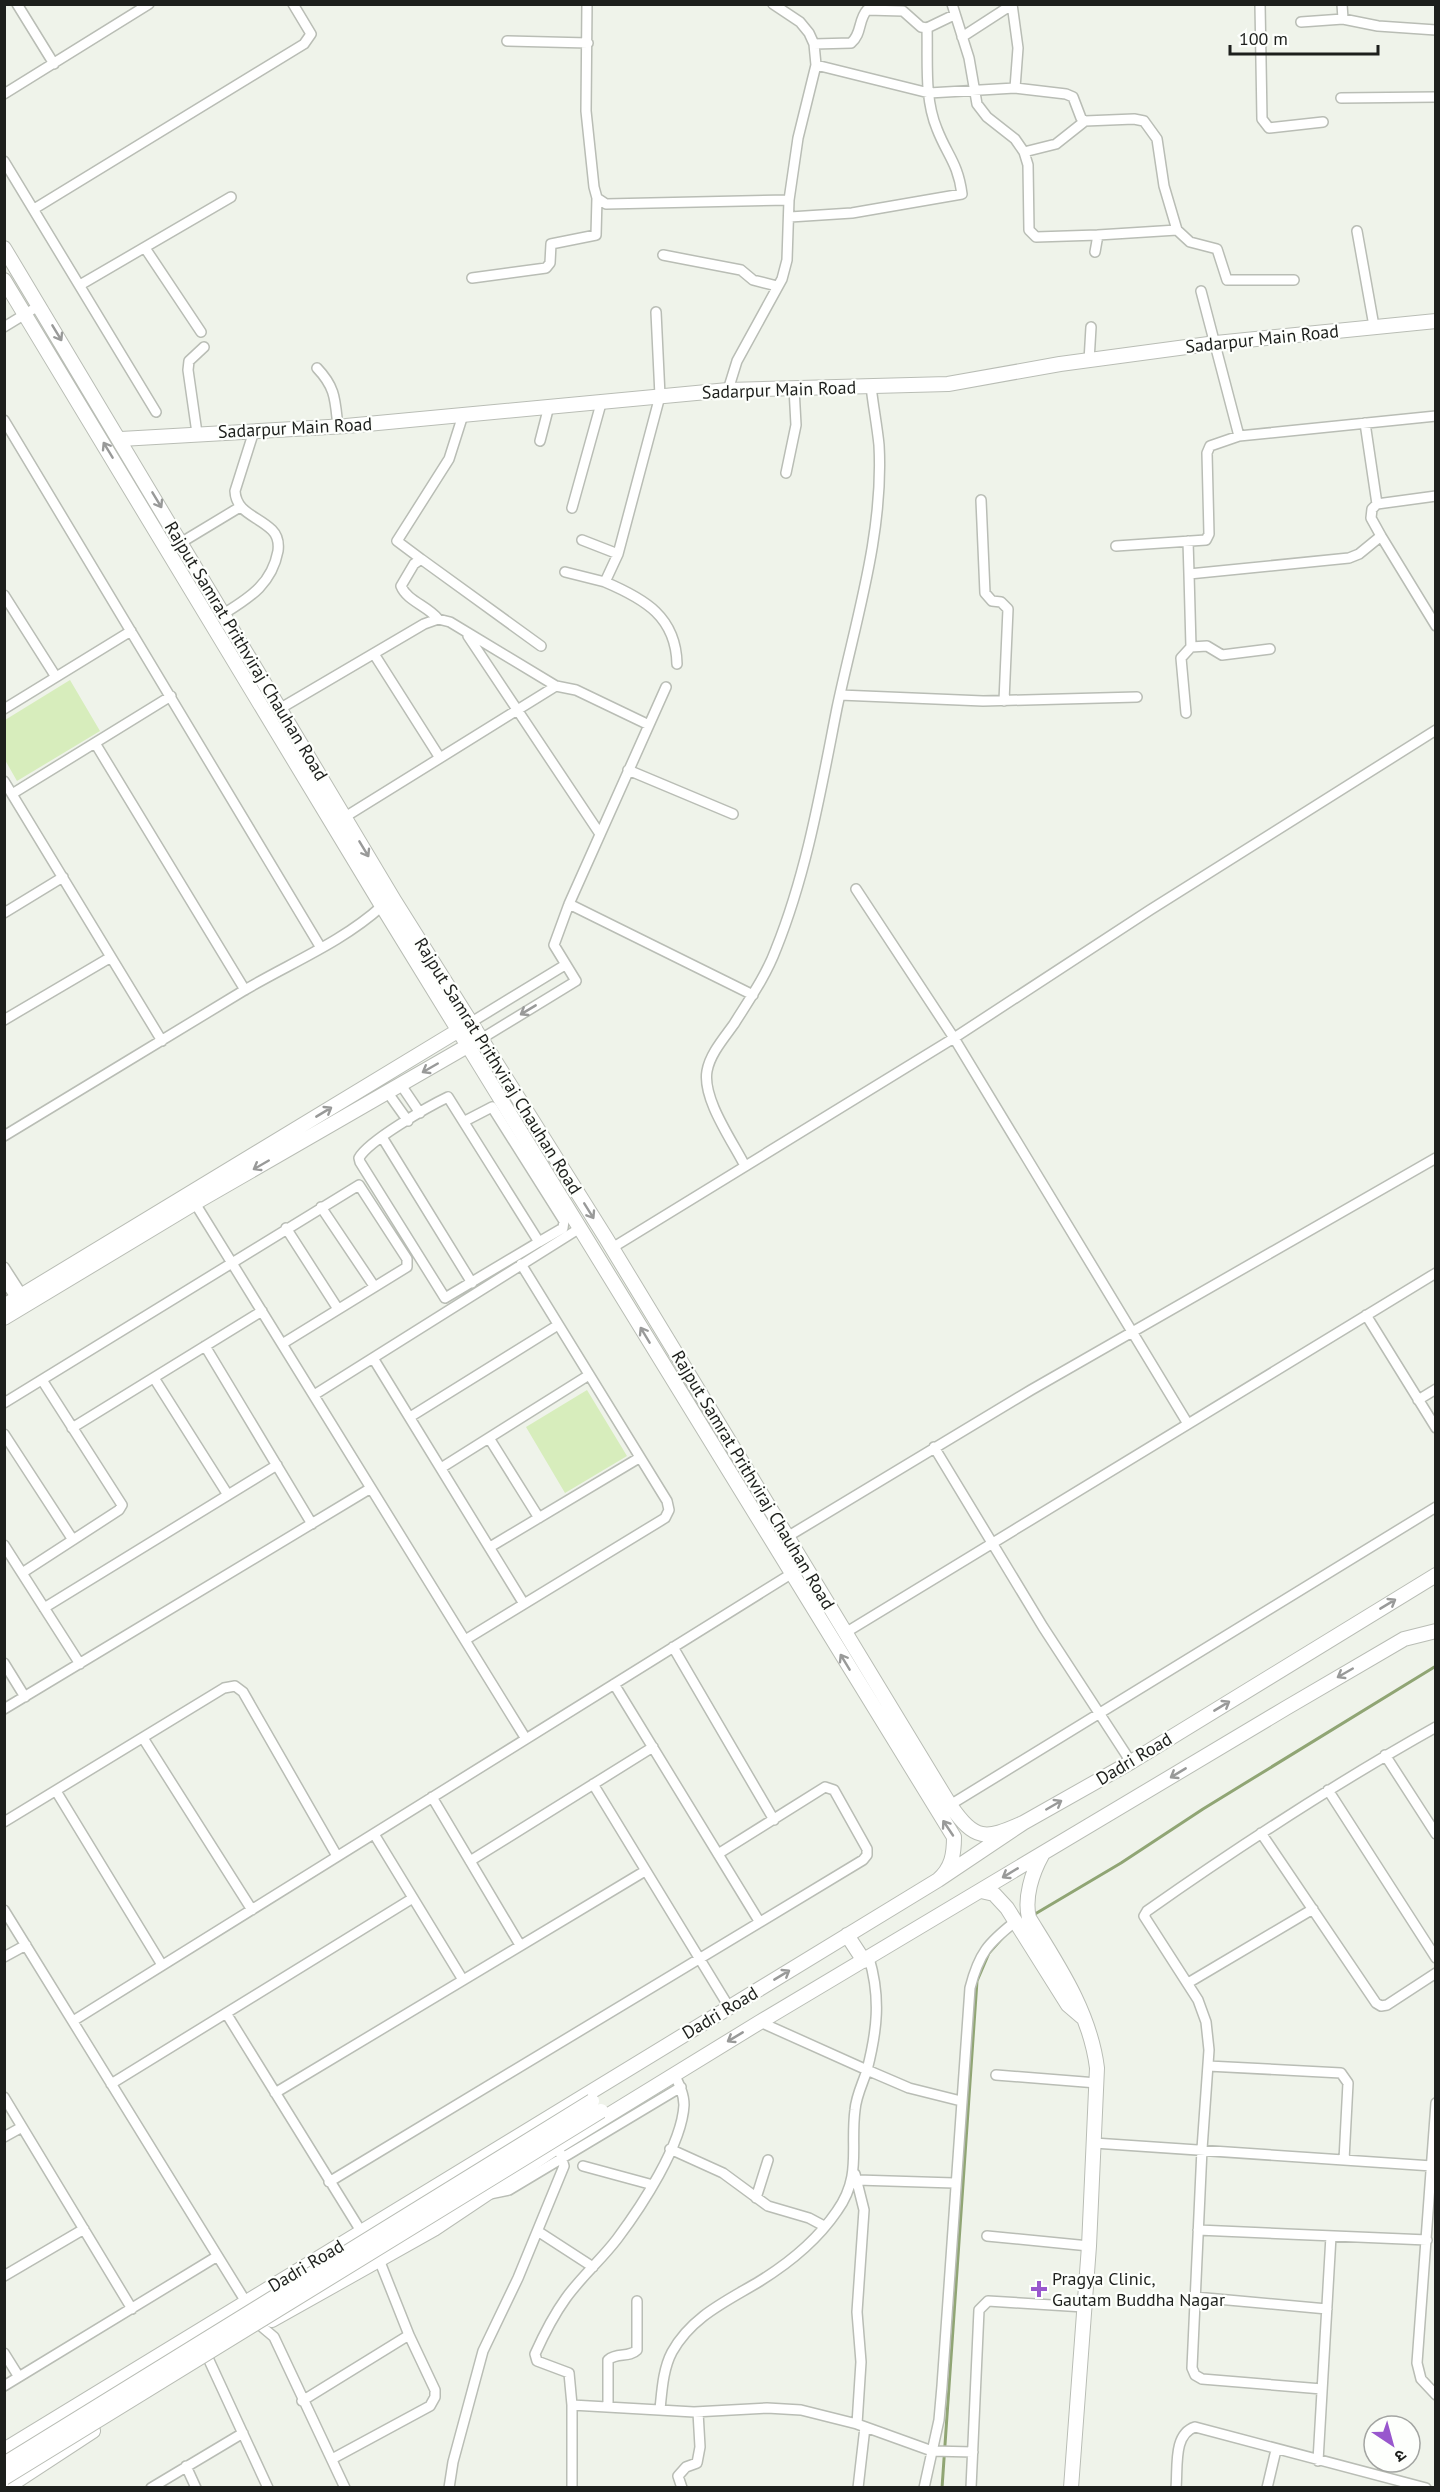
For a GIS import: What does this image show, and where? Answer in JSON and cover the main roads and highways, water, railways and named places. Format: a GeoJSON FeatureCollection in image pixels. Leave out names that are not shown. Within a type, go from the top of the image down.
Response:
{"type":"FeatureCollection","features":[{"type":"Feature","properties":{"kind":"waterway"},"geometry":{"type":"LineString","coordinates":[[1035,1914],[1121,1863],[1203,1809],[1436,1666]]}},
{"type":"Feature","properties":{"kind":"waterway"},"geometry":{"type":"LineString","coordinates":[[942,2488],[977,1981],[989,1953],[1005,1935]]}},
{"type":"Feature","properties":{"kind":"place","name":"Pragya Clinic, Gautam Buddha Nagar"},"geometry":{"type":"Point","coordinates":[1039,2289]}}]}
